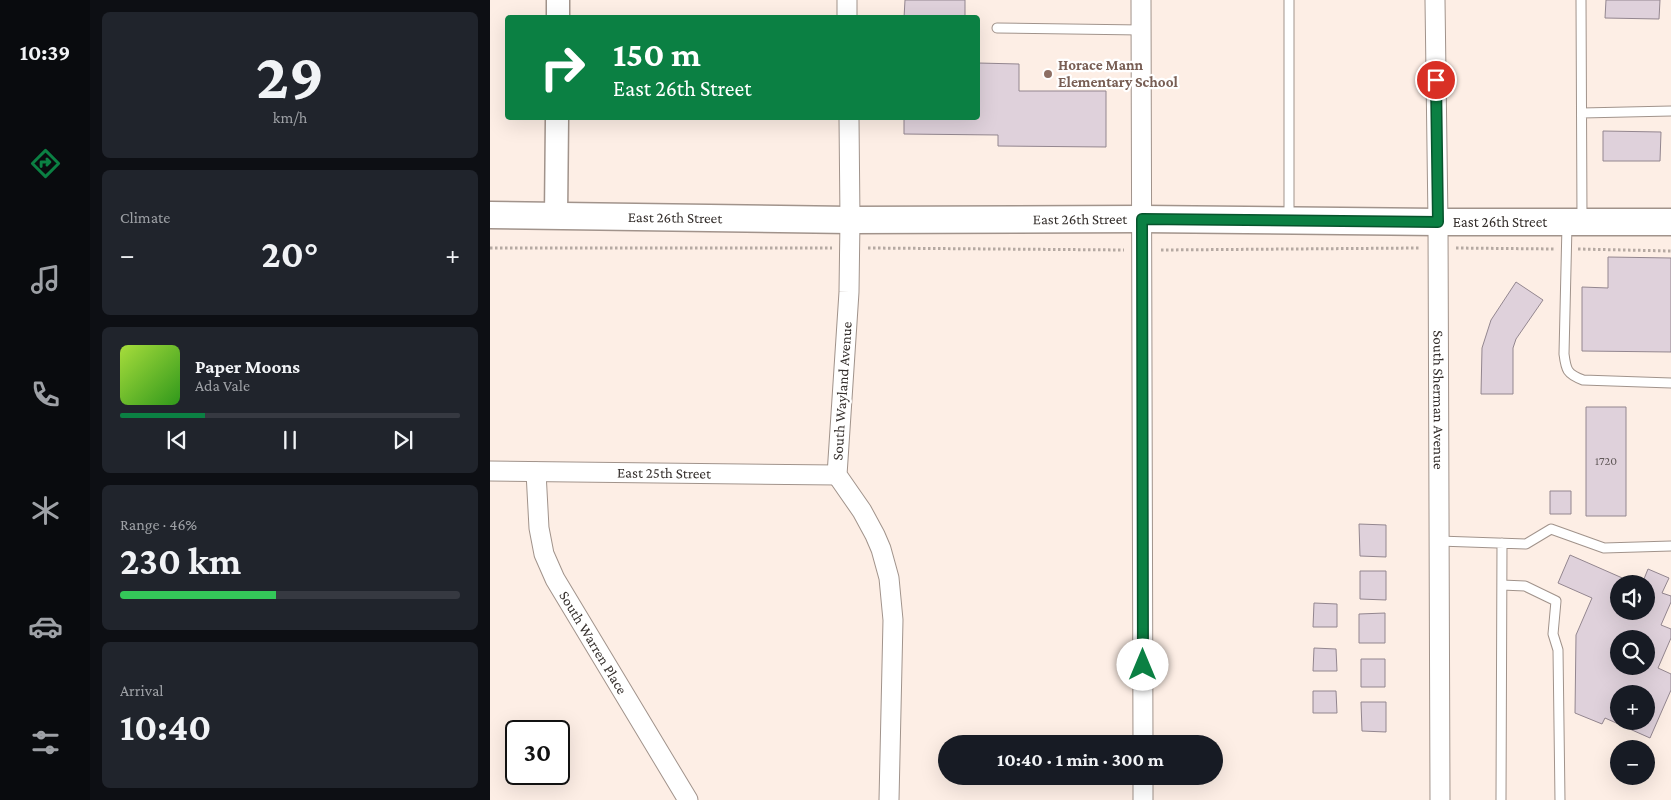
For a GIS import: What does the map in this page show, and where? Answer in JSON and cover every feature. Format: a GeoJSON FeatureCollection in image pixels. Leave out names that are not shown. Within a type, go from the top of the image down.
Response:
{"type":"FeatureCollection","features":[{"type":"Feature","properties":{"kind":"main road","name":"East 26th Street"},"geometry":{"type":"LineString","coordinates":[[490,215],[850,220],[1142,219],[1671,222]]}},
{"type":"Feature","properties":{"kind":"street"},"geometry":{"type":"LineString","coordinates":[[558,0],[558,15]]}},
{"type":"Feature","properties":{"kind":"street"},"geometry":{"type":"LineString","coordinates":[[847,0],[847,15]]}},
{"type":"Feature","properties":{"kind":"street"},"geometry":{"type":"LineString","coordinates":[[1141,0],[1143,735]]}},
{"type":"Feature","properties":{"kind":"street","name":"South Sherman Avenue"},"geometry":{"type":"LineString","coordinates":[[1435,0],[1438,222],[1440,800]]}},
{"type":"Feature","properties":{"kind":"street"},"geometry":{"type":"LineString","coordinates":[[556,216],[557,120]]}},
{"type":"Feature","properties":{"kind":"street","name":"South Wayland Avenue"},"geometry":{"type":"LineString","coordinates":[[848,120],[849,292],[837,475],[862,511],[875,535],[881,549],[890,586],[893,620],[889,800]]}},
{"type":"Feature","properties":{"kind":"street","name":"East 25th Street"},"geometry":{"type":"LineString","coordinates":[[490,471],[837,475]]}},
{"type":"Feature","properties":{"kind":"street","name":"South Warren Place"},"geometry":{"type":"LineString","coordinates":[[536,472],[539,528],[544,554],[555,579],[688,800]]}},
{"type":"Feature","properties":{"kind":"street"},"geometry":{"type":"LineString","coordinates":[[1143,785],[1143,800]]}},
{"type":"Feature","properties":{"kind":"lane"},"geometry":{"type":"LineString","coordinates":[[1289,0],[1290,221]]}},
{"type":"Feature","properties":{"kind":"lane"},"geometry":{"type":"LineString","coordinates":[[1581,0],[1582,113],[1575,222],[1567,249],[1564,354],[1566,369],[1572,376],[1583,380],[1671,383]]}},
{"type":"Feature","properties":{"kind":"lane"},"geometry":{"type":"LineString","coordinates":[[997,28],[1141,30]]}},
{"type":"Feature","properties":{"kind":"lane"},"geometry":{"type":"LineString","coordinates":[[1582,113],[1671,112]]}},
{"type":"Feature","properties":{"kind":"lane"},"geometry":{"type":"LineString","coordinates":[[1439,541],[1526,544],[1551,529],[1604,548],[1671,546]]}},
{"type":"Feature","properties":{"kind":"lane"},"geometry":{"type":"LineString","coordinates":[[1501,800],[1502,543]]}},
{"type":"Feature","properties":{"kind":"lane"},"geometry":{"type":"LineString","coordinates":[[1502,585],[1526,586],[1556,601],[1552,634],[1558,650],[1560,800]]}},
{"type":"Feature","properties":{"kind":"path"},"geometry":{"type":"LineString","coordinates":[[490,248],[1142,250],[1438,248],[1671,251]]}},
{"type":"Feature","properties":{"kind":"building"},"geometry":{"type":"Polygon","coordinates":[[[905,0],[965,0],[965,15],[904,15],[905,0]]]}},
{"type":"Feature","properties":{"kind":"building"},"geometry":{"type":"Polygon","coordinates":[[[1606,0],[1660,0],[1659,19],[1605,18],[1606,0]]]}},
{"type":"Feature","properties":{"kind":"building"},"geometry":{"type":"Polygon","coordinates":[[[980,63],[1019,64],[1019,91],[1106,91],[1106,147],[998,146],[998,135],[904,134],[904,120],[980,120],[980,63]]]}},
{"type":"Feature","properties":{"kind":"building"},"geometry":{"type":"Polygon","coordinates":[[[1603,131],[1661,132],[1660,161],[1603,161],[1603,131]]]}},
{"type":"Feature","properties":{"kind":"building"},"geometry":{"type":"Polygon","coordinates":[[[1608,257],[1671,258],[1671,352],[1582,351],[1582,287],[1608,288],[1608,257]]]}},
{"type":"Feature","properties":{"kind":"building"},"geometry":{"type":"Polygon","coordinates":[[[1516,282],[1543,300],[1516,339],[1513,348],[1513,394],[1481,394],[1482,348],[1491,320],[1516,282]]]}},
{"type":"Feature","properties":{"kind":"building"},"geometry":{"type":"Polygon","coordinates":[[[1586,407],[1626,407],[1626,516],[1586,516],[1586,407]]]}},
{"type":"Feature","properties":{"kind":"building"},"geometry":{"type":"Polygon","coordinates":[[[1550,491],[1571,491],[1571,514],[1550,514],[1550,491]]]}},
{"type":"Feature","properties":{"kind":"building"},"geometry":{"type":"Polygon","coordinates":[[[1359,524],[1386,525],[1386,557],[1360,556],[1359,524]]]}},
{"type":"Feature","properties":{"kind":"building"},"geometry":{"type":"Polygon","coordinates":[[[1570,555],[1616,575],[1610,575],[1610,620],[1655,620],[1655,575],[1646,575],[1648,569],[1669,578],[1662,593],[1671,596],[1671,602],[1661,625],[1671,629],[1671,638],[1658,668],[1671,674],[1671,690],[1655,727],[1655,685],[1610,685],[1610,720],[1605,718],[1602,724],[1575,713],[1576,635],[1592,598],[1558,583],[1570,555]]]}},
{"type":"Feature","properties":{"kind":"building"},"geometry":{"type":"Polygon","coordinates":[[[1360,571],[1386,571],[1386,600],[1360,599],[1360,571]]]}},
{"type":"Feature","properties":{"kind":"building"},"geometry":{"type":"Polygon","coordinates":[[[1314,603],[1337,604],[1337,627],[1313,627],[1314,603]]]}},
{"type":"Feature","properties":{"kind":"building"},"geometry":{"type":"Polygon","coordinates":[[[1385,613],[1385,643],[1359,643],[1359,614],[1385,613]]]}},
{"type":"Feature","properties":{"kind":"building"},"geometry":{"type":"Polygon","coordinates":[[[1314,648],[1336,649],[1337,671],[1313,671],[1314,648]]]}},
{"type":"Feature","properties":{"kind":"building"},"geometry":{"type":"Polygon","coordinates":[[[1361,659],[1385,659],[1385,687],[1361,687],[1361,659]]]}},
{"type":"Feature","properties":{"kind":"building"},"geometry":{"type":"Polygon","coordinates":[[[1313,691],[1336,691],[1337,713],[1313,713],[1313,691]]]}},
{"type":"Feature","properties":{"kind":"building"},"geometry":{"type":"Polygon","coordinates":[[[1361,702],[1386,702],[1386,732],[1362,731],[1361,702]]]}},
{"type":"Feature","properties":{"kind":"building"},"geometry":{"type":"Polygon","coordinates":[[[1632,730],[1654,730],[1650,738],[1632,730]]]}},
{"type":"Feature","properties":{"kind":"place","name":"Horace Mann Elementary School"},"geometry":{"type":"Point","coordinates":[1048,74]}},
{"type":"Feature","properties":{"kind":"route"},"geometry":{"type":"LineString","coordinates":[[1143,665],[1142,219],[1438,222],[1436,80]]}}]}
